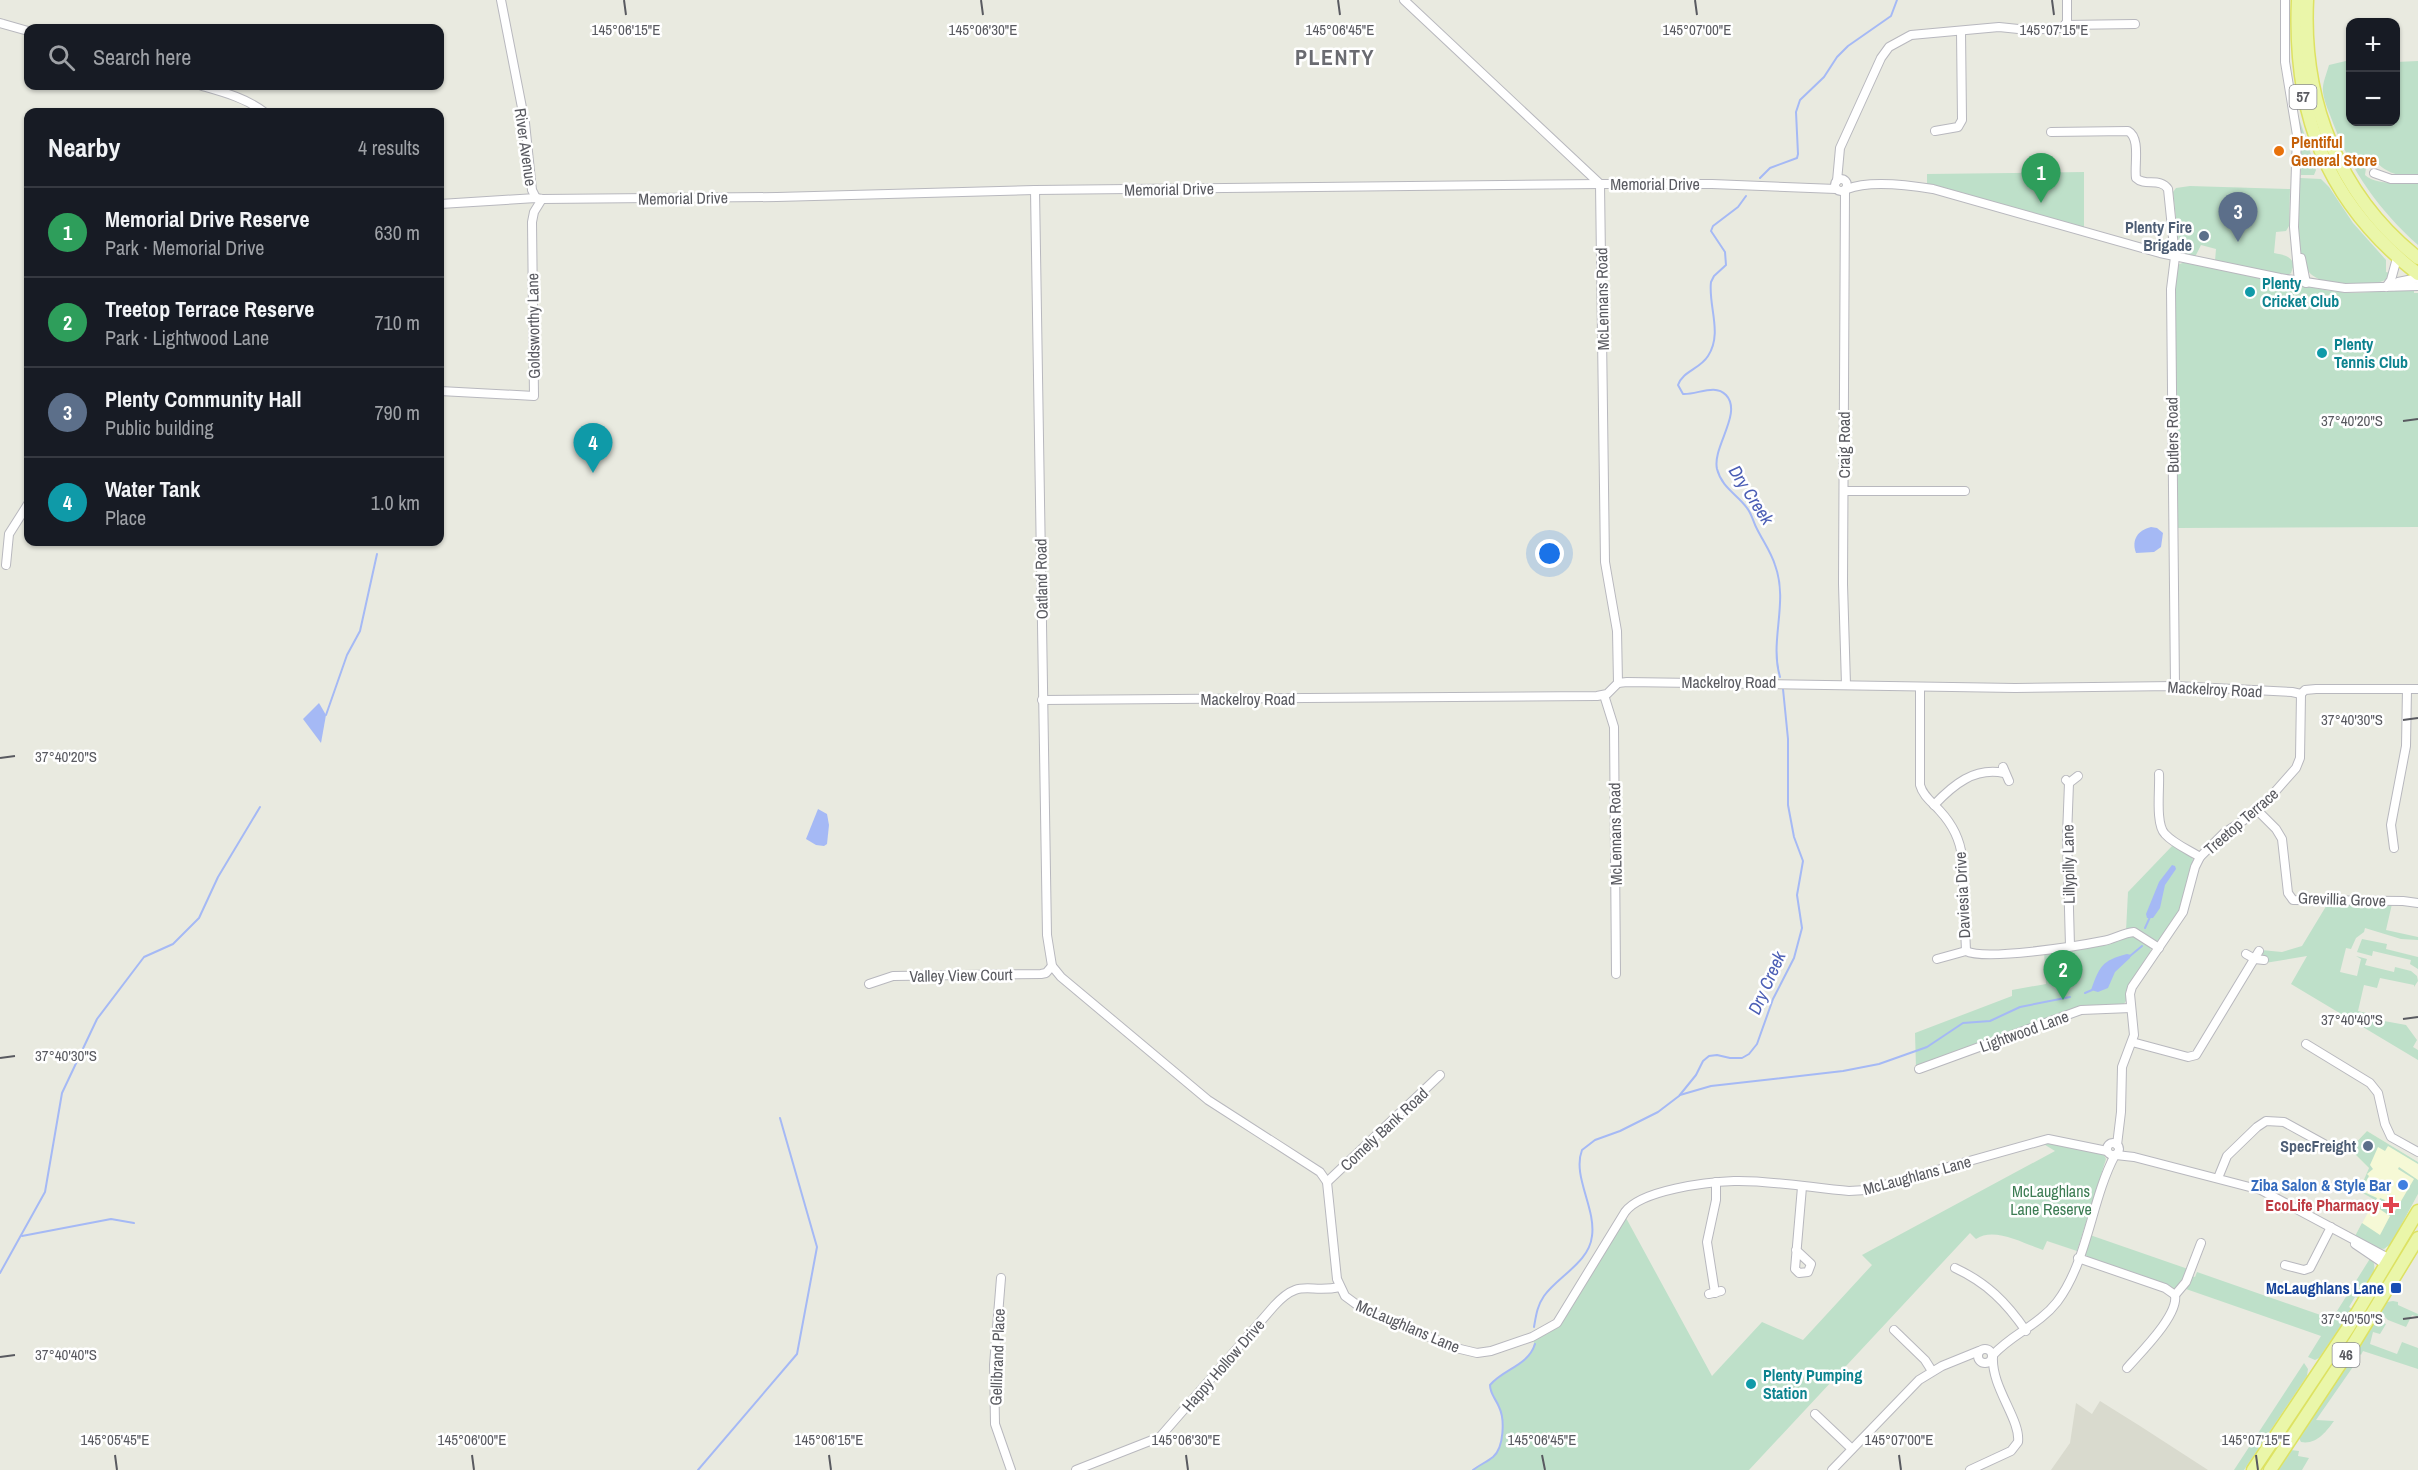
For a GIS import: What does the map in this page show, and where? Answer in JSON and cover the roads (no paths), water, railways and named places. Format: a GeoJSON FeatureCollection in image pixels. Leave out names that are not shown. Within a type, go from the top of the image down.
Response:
{"type":"FeatureCollection","features":[{"type":"Feature","properties":{"kind":"main road","name":"57"},"geometry":{"type":"LineString","coordinates":[[2298,0],[2297,47],[2300,78],[2315,137],[2331,173],[2353,209],[2371,232],[2418,276]]}},
{"type":"Feature","properties":{"kind":"main road","name":"57"},"geometry":{"type":"LineString","coordinates":[[2307,0],[2306,48],[2310,80],[2318,113],[2330,145],[2364,203],[2390,233],[2418,258]]}},
{"type":"Feature","properties":{"kind":"main road","name":"46"},"geometry":{"type":"LineString","coordinates":[[2253,1470],[2348,1328],[2418,1211]]}},
{"type":"Feature","properties":{"kind":"main road","name":"46"},"geometry":{"type":"LineString","coordinates":[[2270,1470],[2359,1335],[2418,1238]]}},
{"type":"Feature","properties":{"kind":"main road"},"geometry":{"type":"LineString","coordinates":[[2388,1262],[2400,1268]]}},
{"type":"Feature","properties":{"kind":"street","name":"River Avenue"},"geometry":{"type":"LineString","coordinates":[[501,0],[525,123],[532,190],[539,198]]}},
{"type":"Feature","properties":{"kind":"street"},"geometry":{"type":"LineString","coordinates":[[1404,0],[1600,184]]}},
{"type":"Feature","properties":{"kind":"street"},"geometry":{"type":"LineString","coordinates":[[2065,25],[2067,0]]}},
{"type":"Feature","properties":{"kind":"street"},"geometry":{"type":"LineString","coordinates":[[2285,0],[2285,62],[2297,135],[2294,227],[2298,255],[2302,260],[2303,283]]}},
{"type":"Feature","properties":{"kind":"street"},"geometry":{"type":"LineString","coordinates":[[0,23],[24,31]]}},
{"type":"Feature","properties":{"kind":"street"},"geometry":{"type":"LineString","coordinates":[[1935,130],[1958,127],[1962,120],[1961,31],[2007,27],[2057,30],[2065,25],[2135,24]]}},
{"type":"Feature","properties":{"kind":"street","name":"Craig Road"},"geometry":{"type":"LineString","coordinates":[[1846,685],[1843,584],[1843,205],[1839,154],[1885,51],[1896,42],[1911,35],[1961,31]]}},
{"type":"Feature","properties":{"kind":"street"},"geometry":{"type":"LineString","coordinates":[[215,90],[238,97],[259,108]]}},
{"type":"Feature","properties":{"kind":"street","name":"Butlers Road"},"geometry":{"type":"LineString","coordinates":[[2051,132],[2132,132],[2135,139],[2135,175],[2138,181],[2161,182],[2167,186],[2175,257],[2171,289],[2175,686]]}},
{"type":"Feature","properties":{"kind":"street"},"geometry":{"type":"LineString","coordinates":[[2374,173],[2391,178],[2418,179]]}},
{"type":"Feature","properties":{"kind":"street","name":"Memorial Drive"},"geometry":{"type":"LineString","coordinates":[[539,198],[777,197],[1035,190],[1600,184],[1912,186],[1933,189],[2175,257],[2303,283],[2345,288],[2418,286]]}},
{"type":"Feature","properties":{"kind":"street","name":"McLennans Road"},"geometry":{"type":"LineString","coordinates":[[1600,184],[1605,562],[1617,631],[1617,683]]}},
{"type":"Feature","properties":{"kind":"street","name":"Oatland Road"},"geometry":{"type":"LineString","coordinates":[[1035,190],[1047,935],[1052,966]]}},
{"type":"Feature","properties":{"kind":"street","name":"River Avenue"},"geometry":{"type":"LineString","coordinates":[[444,204],[539,198]]}},
{"type":"Feature","properties":{"kind":"street","name":"Goldsworthy Lane"},"geometry":{"type":"LineString","coordinates":[[444,391],[534,396],[532,222],[539,198]]}},
{"type":"Feature","properties":{"kind":"street"},"geometry":{"type":"LineString","coordinates":[[2390,286],[2397,258]]}},
{"type":"Feature","properties":{"kind":"street","name":"Memorial Drive"},"geometry":{"type":"LineString","coordinates":[[2390,286],[2418,276]]}},
{"type":"Feature","properties":{"kind":"street"},"geometry":{"type":"LineString","coordinates":[[1844,491],[1965,491]]}},
{"type":"Feature","properties":{"kind":"street"},"geometry":{"type":"LineString","coordinates":[[6,565],[4,534],[24,509]]}},
{"type":"Feature","properties":{"kind":"street","name":"Mackelroy Road"},"geometry":{"type":"LineString","coordinates":[[1617,683],[1769,682],[1920,687],[2175,686],[2226,687],[2301,694],[2306,690],[2316,689],[2418,689]]}},
{"type":"Feature","properties":{"kind":"street"},"geometry":{"type":"LineString","coordinates":[[1604,695],[1617,683]]}},
{"type":"Feature","properties":{"kind":"street","name":"Daviesia Drive"},"geometry":{"type":"LineString","coordinates":[[1920,687],[1920,785],[1923,793],[1952,826],[1961,850],[1966,951],[1974,954],[2012,953],[2105,941],[2134,932],[2159,948]]}},
{"type":"Feature","properties":{"kind":"street"},"geometry":{"type":"LineString","coordinates":[[2394,848],[2392,817],[2406,746],[2407,689]]}},
{"type":"Feature","properties":{"kind":"street","name":"Treetop Terrace"},"geometry":{"type":"LineString","coordinates":[[2010,1340],[2043,1318],[2059,1300],[2078,1258],[2104,1181],[2121,1112],[2122,1067],[2132,1042],[2134,1029],[2130,994],[2132,987],[2183,912],[2194,867],[2200,857],[2224,833],[2258,811],[2299,764],[2301,694]]}},
{"type":"Feature","properties":{"kind":"street","name":"McLennans Road"},"geometry":{"type":"LineString","coordinates":[[1604,695],[1614,727],[1616,974]]}},
{"type":"Feature","properties":{"kind":"street","name":"Mackelroy Road"},"geometry":{"type":"LineString","coordinates":[[1042,700],[1604,695]]}},
{"type":"Feature","properties":{"kind":"street"},"geometry":{"type":"LineString","coordinates":[[1934,805],[1949,789],[1965,778],[2003,770],[2009,781]]}},
{"type":"Feature","properties":{"kind":"street"},"geometry":{"type":"LineString","coordinates":[[2159,772],[2162,830],[2170,839],[2200,857]]}},
{"type":"Feature","properties":{"kind":"street","name":"Lillypilly Lane"},"geometry":{"type":"LineString","coordinates":[[2070,946],[2067,781],[2078,776]]}},
{"type":"Feature","properties":{"kind":"street","name":"Grevillia Grove"},"geometry":{"type":"LineString","coordinates":[[2258,811],[2276,829],[2282,839],[2288,893],[2293,900],[2403,900],[2418,903]]}},
{"type":"Feature","properties":{"kind":"street"},"geometry":{"type":"LineString","coordinates":[[1937,959],[1966,951]]}},
{"type":"Feature","properties":{"kind":"street"},"geometry":{"type":"LineString","coordinates":[[2132,1042],[2188,1057],[2196,1055],[2259,951]]}},
{"type":"Feature","properties":{"kind":"street"},"geometry":{"type":"LineString","coordinates":[[2246,954],[2255,959],[2264,960]]}},
{"type":"Feature","properties":{"kind":"street"},"geometry":{"type":"LineString","coordinates":[[1052,966],[1061,977],[1208,1100],[1314,1166],[1327,1182]]}},
{"type":"Feature","properties":{"kind":"street","name":"Valley View Court"},"geometry":{"type":"LineString","coordinates":[[869,984],[893,976],[1041,974],[1046,973],[1052,966]]}},
{"type":"Feature","properties":{"kind":"street","name":"Lightwood Lane"},"geometry":{"type":"LineString","coordinates":[[1919,1070],[2080,1011],[2131,1008]]}},
{"type":"Feature","properties":{"kind":"street"},"geometry":{"type":"LineString","coordinates":[[2306,1044],[2370,1083],[2378,1093],[2385,1124],[2391,1137],[2418,1152]]}},
{"type":"Feature","properties":{"kind":"street","name":"Comely Bank Road"},"geometry":{"type":"LineString","coordinates":[[1327,1182],[1440,1075]]}},
{"type":"Feature","properties":{"kind":"street"},"geometry":{"type":"LineString","coordinates":[[2218,1178],[2227,1156],[2256,1127],[2266,1121],[2284,1122],[2324,1144]]}},
{"type":"Feature","properties":{"kind":"street","name":"McLaughlans Lane"},"geometry":{"type":"LineString","coordinates":[[1327,1182],[1340,1287],[1345,1296],[1364,1310],[1465,1351],[1477,1353],[1491,1351],[1538,1335],[1557,1323],[1625,1212],[1633,1202],[1652,1194],[1716,1182],[1735,1181],[1866,1190],[2045,1139],[2113,1149],[2134,1157],[2261,1191],[2343,1233],[2388,1262]]}},
{"type":"Feature","properties":{"kind":"street"},"geometry":{"type":"LineString","coordinates":[[1715,1292],[1707,1242],[1716,1200],[1716,1182]]}},
{"type":"Feature","properties":{"kind":"street"},"geometry":{"type":"LineString","coordinates":[[1796,1250],[1802,1187]]}},
{"type":"Feature","properties":{"kind":"street"},"geometry":{"type":"LineString","coordinates":[[2285,1265],[2304,1270],[2310,1268],[2331,1227]]}},
{"type":"Feature","properties":{"kind":"street"},"geometry":{"type":"LineString","coordinates":[[2127,1368],[2156,1334],[2170,1313],[2175,1303],[2175,1295],[2186,1282],[2201,1243]]}},
{"type":"Feature","properties":{"kind":"street"},"geometry":{"type":"LineString","coordinates":[[2078,1258],[2165,1288],[2175,1295]]}},
{"type":"Feature","properties":{"kind":"street"},"geometry":{"type":"LineString","coordinates":[[1955,1268],[1978,1279],[1992,1290],[2008,1306],[2026,1331]]}},
{"type":"Feature","properties":{"kind":"street","name":"Gellibrand Place"},"geometry":{"type":"LineString","coordinates":[[1001,1278],[994,1365],[995,1424],[1011,1470]]}},
{"type":"Feature","properties":{"kind":"street","name":"Happy Hollow Drive"},"geometry":{"type":"LineString","coordinates":[[1076,1470],[1160,1437],[1274,1306],[1289,1292],[1299,1288],[1340,1287]]}},
{"type":"Feature","properties":{"kind":"street"},"geometry":{"type":"LineString","coordinates":[[1894,1330],[1925,1360],[1932,1371]]}},
{"type":"Feature","properties":{"kind":"street"},"geometry":{"type":"LineString","coordinates":[[1981,1355],[1988,1363],[2010,1340]]}},
{"type":"Feature","properties":{"kind":"street"},"geometry":{"type":"LineString","coordinates":[[1832,1470],[1908,1390],[1932,1371],[1950,1363],[1981,1355],[2010,1340]]}},
{"type":"Feature","properties":{"kind":"street"},"geometry":{"type":"LineString","coordinates":[[1981,1355],[1993,1356]]}},
{"type":"Feature","properties":{"kind":"street"},"geometry":{"type":"LineString","coordinates":[[1970,1470],[2011,1451],[2018,1442],[2018,1432],[1995,1378],[1981,1355]]}},
{"type":"Feature","properties":{"kind":"street"},"geometry":{"type":"LineString","coordinates":[[1993,1356],[1995,1378]]}},
{"type":"Feature","properties":{"kind":"street"},"geometry":{"type":"LineString","coordinates":[[1815,1414],[1852,1449]]}},
{"type":"Feature","properties":{"kind":"water"},"geometry":{"type":"Polygon","coordinates":[[[2151,527],[2163,533],[2161,547],[2154,552],[2136,553],[2134,544],[2137,536],[2142,530],[2151,527]]]}},
{"type":"Feature","properties":{"kind":"water"},"geometry":{"type":"Polygon","coordinates":[[[319,703],[326,715],[321,743],[303,719],[319,703]]]}},
{"type":"Feature","properties":{"kind":"water"},"geometry":{"type":"Polygon","coordinates":[[[818,809],[827,814],[829,825],[827,844],[824,846],[816,845],[806,839],[818,809]]]}},
{"type":"Feature","properties":{"kind":"water"},"geometry":{"type":"Polygon","coordinates":[[[2172,865],[2176,869],[2165,885],[2160,908],[2153,918],[2147,918],[2146,914],[2159,882],[2172,865]]]}},
{"type":"Feature","properties":{"kind":"water"},"geometry":{"type":"Polygon","coordinates":[[[2127,954],[2131,955],[2130,958],[2115,972],[2108,988],[2098,992],[2091,990],[2097,975],[2107,962],[2127,954]]]}},
{"type":"Feature","properties":{"kind":"waterway","name":"Dry Creek"},"geometry":{"type":"LineString","coordinates":[[1760,178],[1770,168],[1797,158],[1796,112],[1800,100],[1824,77],[1837,57],[1848,46],[1891,16],[1897,0]]}},
{"type":"Feature","properties":{"kind":"waterway","name":"Dry Creek"},"geometry":{"type":"LineString","coordinates":[[1746,196],[1738,207],[1713,226],[1711,231],[1725,252],[1726,265],[1711,282],[1714,338],[1705,360],[1684,376],[1678,385],[1683,394],[1717,390],[1726,395],[1730,402],[1731,411],[1719,451],[1717,469],[1726,486],[1749,510],[1775,565],[1780,593],[1777,649],[1780,677]]}},
{"type":"Feature","properties":{"kind":"waterway"},"geometry":{"type":"LineString","coordinates":[[326,715],[347,655],[360,631],[377,554]]}},
{"type":"Feature","properties":{"kind":"waterway","name":"Dry Creek"},"geometry":{"type":"LineString","coordinates":[[1534,1327],[1538,1307],[1544,1296],[1579,1262],[1590,1246],[1592,1225],[1580,1170],[1582,1150],[1595,1140],[1620,1131],[1658,1112],[1679,1096],[1709,1056],[1742,1058],[1749,1054],[1757,1044],[1773,999],[1794,958],[1802,928],[1797,895],[1803,861],[1794,837],[1788,805],[1788,739],[1783,689]]}},
{"type":"Feature","properties":{"kind":"waterway"},"geometry":{"type":"LineString","coordinates":[[0,1273],[45,1192],[62,1093],[97,1019],[144,957],[173,944],[199,918],[218,877],[260,807]]}},
{"type":"Feature","properties":{"kind":"waterway","name":"Dry Creek"},"geometry":{"type":"LineString","coordinates":[[2145,928],[2150,917]]}},
{"type":"Feature","properties":{"kind":"waterway","name":"Dry Creek"},"geometry":{"type":"LineString","coordinates":[[2130,956],[2142,946]]}},
{"type":"Feature","properties":{"kind":"waterway","name":"Dry Creek"},"geometry":{"type":"LineString","coordinates":[[2085,993],[2092,990]]}},
{"type":"Feature","properties":{"kind":"waterway","name":"Dry Creek"},"geometry":{"type":"LineString","coordinates":[[1680,1095],[1711,1086],[1843,1071],[1879,1064],[1927,1047],[1963,1023],[1990,1021],[2020,1007],[2070,997]]}},
{"type":"Feature","properties":{"kind":"waterway"},"geometry":{"type":"LineString","coordinates":[[698,1470],[797,1354],[817,1247],[780,1118]]}},
{"type":"Feature","properties":{"kind":"waterway"},"geometry":{"type":"LineString","coordinates":[[22,1236],[111,1219],[134,1223]]}},
{"type":"Feature","properties":{"kind":"waterway","name":"Dry Creek"},"geometry":{"type":"LineString","coordinates":[[1473,1470],[1497,1453],[1501,1440],[1503,1426],[1501,1412],[1490,1385],[1527,1357],[1535,1344]]}},
{"type":"Feature","properties":{"kind":"place","name":"Plentiful General Store"},"geometry":{"type":"Point","coordinates":[2279,151]}},
{"type":"Feature","properties":{"kind":"place","name":"Memorial Drive Reserve"},"geometry":{"type":"Point","coordinates":[2041,203]}},
{"type":"Feature","properties":{"kind":"place","name":"Plenty Fire Brigade"},"geometry":{"type":"Point","coordinates":[2204,236]}},
{"type":"Feature","properties":{"kind":"place","name":"Plenty Community Hall"},"geometry":{"type":"Point","coordinates":[2238,242]}},
{"type":"Feature","properties":{"kind":"place","name":"Plenty Cricket Club"},"geometry":{"type":"Point","coordinates":[2250,292]}},
{"type":"Feature","properties":{"kind":"place","name":"Plenty Tennis Club"},"geometry":{"type":"Point","coordinates":[2322,353]}},
{"type":"Feature","properties":{"kind":"place","name":"Water Tank"},"geometry":{"type":"Point","coordinates":[593,473]}},
{"type":"Feature","properties":{"kind":"place","name":"Treetop Terrace Reserve"},"geometry":{"type":"Point","coordinates":[2063,1000]}},
{"type":"Feature","properties":{"kind":"place","name":"SpecFreight"},"geometry":{"type":"Point","coordinates":[2368,1146]}},
{"type":"Feature","properties":{"kind":"place","name":"Ziba Salon & Style Bar"},"geometry":{"type":"Point","coordinates":[2403,1185]}},
{"type":"Feature","properties":{"kind":"place","name":"EcoLife Pharmacy"},"geometry":{"type":"Point","coordinates":[2391,1205]}},
{"type":"Feature","properties":{"kind":"place","name":"McLaughlans Lane"},"geometry":{"type":"Point","coordinates":[2396,1288]}},
{"type":"Feature","properties":{"kind":"place","name":"Plenty Pumping Station"},"geometry":{"type":"Point","coordinates":[1751,1384]}},
{"type":"Feature","properties":{"kind":"district","name":"PLENTY"},"geometry":{"type":"Point","coordinates":[1335,57]}},
{"type":"Feature","properties":{"kind":"park label","name":"McLaughlans Lane Reserve"},"geometry":{"type":"Point","coordinates":[2051,1200]}}]}
